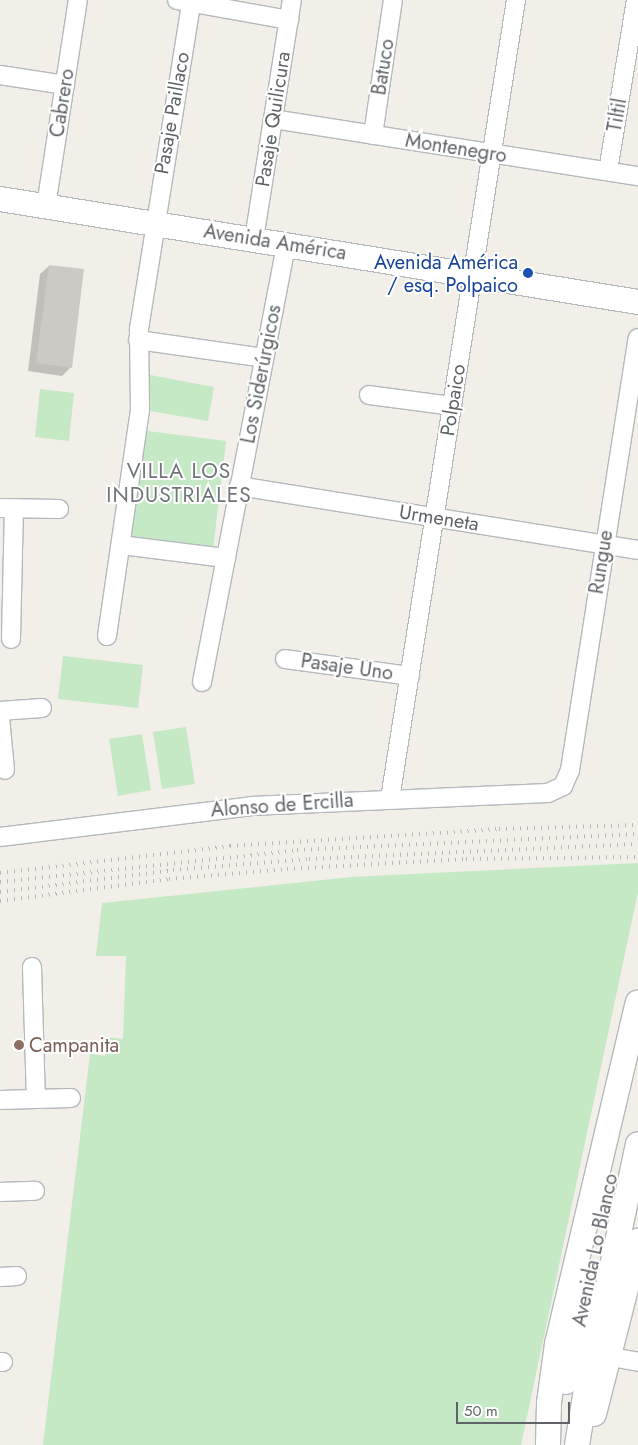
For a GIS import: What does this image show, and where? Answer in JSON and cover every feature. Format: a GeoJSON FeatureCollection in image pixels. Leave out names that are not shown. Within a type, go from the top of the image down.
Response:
{"type":"FeatureCollection","features":[{"type":"Feature","properties":{"kind":"main road","name":"Avenida América"},"geometry":{"type":"LineString","coordinates":[[0,199],[254,238],[638,302]]}},
{"type":"Feature","properties":{"kind":"main road"},"geometry":{"type":"LineString","coordinates":[[550,1445],[549,1403],[557,1344],[638,1002]]}},
{"type":"Feature","properties":{"kind":"main road","name":"Avenida Lo Blanco"},"geometry":{"type":"LineString","coordinates":[[577,1445],[638,1054]]}},
{"type":"Feature","properties":{"kind":"main road","name":"Avenida Lo Blanco"},"geometry":{"type":"LineString","coordinates":[[550,1445],[616,1200],[638,1144]]}},
{"type":"Feature","properties":{"kind":"main road"},"geometry":{"type":"LineString","coordinates":[[582,1445],[611,1357],[638,1241]]}},
{"type":"Feature","properties":{"kind":"street","name":"Cabrero"},"geometry":{"type":"LineString","coordinates":[[46,206],[78,0]]}},
{"type":"Feature","properties":{"kind":"street","name":"Pasaje Quilicura"},"geometry":{"type":"LineString","coordinates":[[254,238],[292,0]]}},
{"type":"Feature","properties":{"kind":"street","name":"Batuco"},"geometry":{"type":"LineString","coordinates":[[373,135],[393,0]]}},
{"type":"Feature","properties":{"kind":"street","name":"Polpaico"},"geometry":{"type":"LineString","coordinates":[[390,799],[516,0]]}},
{"type":"Feature","properties":{"kind":"street","name":"Tiltil"},"geometry":{"type":"LineString","coordinates":[[608,171],[631,72],[636,0]]}},
{"type":"Feature","properties":{"kind":"street"},"geometry":{"type":"LineString","coordinates":[[184,1],[289,20]]}},
{"type":"Feature","properties":{"kind":"street","name":"Pasaje Paillaco"},"geometry":{"type":"LineString","coordinates":[[107,636],[140,411],[138,340],[184,1]]}},
{"type":"Feature","properties":{"kind":"street"},"geometry":{"type":"LineString","coordinates":[[0,75],[65,85]]}},
{"type":"Feature","properties":{"kind":"street","name":"Montenegro"},"geometry":{"type":"LineString","coordinates":[[273,119],[638,176]]}},
{"type":"Feature","properties":{"kind":"street","name":"Los Siderúrgicos"},"geometry":{"type":"LineString","coordinates":[[202,682],[286,244]]}},
{"type":"Feature","properties":{"kind":"street","name":"Rungue"},"geometry":{"type":"LineString","coordinates":[[564,786],[570,770],[604,544],[638,338]]}},
{"type":"Feature","properties":{"kind":"street"},"geometry":{"type":"LineString","coordinates":[[138,340],[264,358]]}},
{"type":"Feature","properties":{"kind":"street"},"geometry":{"type":"LineString","coordinates":[[370,395],[452,406]]}},
{"type":"Feature","properties":{"kind":"street","name":"Urmeneta"},"geometry":{"type":"LineString","coordinates":[[239,486],[638,550]]}},
{"type":"Feature","properties":{"kind":"street"},"geometry":{"type":"LineString","coordinates":[[11,639],[6,613],[7,508],[59,509]]}},
{"type":"Feature","properties":{"kind":"street"},"geometry":{"type":"LineString","coordinates":[[121,545],[226,558]]}},
{"type":"Feature","properties":{"kind":"street","name":"Pasaje Uno"},"geometry":{"type":"LineString","coordinates":[[285,659],[410,676]]}},
{"type":"Feature","properties":{"kind":"street"},"geometry":{"type":"LineString","coordinates":[[0,711],[42,708]]}},
{"type":"Feature","properties":{"kind":"street"},"geometry":{"type":"LineString","coordinates":[[0,716],[5,770]]}},
{"type":"Feature","properties":{"kind":"street","name":"Alonso de Ercilla"},"geometry":{"type":"LineString","coordinates":[[0,837],[224,808],[548,793],[564,786]]}},
{"type":"Feature","properties":{"kind":"street"},"geometry":{"type":"LineString","coordinates":[[32,967],[36,1099]]}},
{"type":"Feature","properties":{"kind":"street"},"geometry":{"type":"LineString","coordinates":[[0,1100],[71,1098]]}},
{"type":"Feature","properties":{"kind":"street"},"geometry":{"type":"LineString","coordinates":[[0,1192],[35,1192]]}},
{"type":"Feature","properties":{"kind":"street"},"geometry":{"type":"LineString","coordinates":[[611,1357],[638,1362]]}},
{"type":"Feature","properties":{"kind":"green space"},"geometry":{"type":"Polygon","coordinates":[[[150,375],[214,387],[208,421],[144,410],[150,375]]]}},
{"type":"Feature","properties":{"kind":"green space"},"geometry":{"type":"Polygon","coordinates":[[[40,389],[74,393],[69,441],[35,437],[40,389]]]}},
{"type":"Feature","properties":{"kind":"green space"},"geometry":{"type":"Polygon","coordinates":[[[140,430],[226,441],[213,549],[127,538],[140,430]]]}},
{"type":"Feature","properties":{"kind":"green space"},"geometry":{"type":"Polygon","coordinates":[[[63,656],[143,665],[138,708],[58,699],[63,656]]]}},
{"type":"Feature","properties":{"kind":"green space"},"geometry":{"type":"Polygon","coordinates":[[[186,727],[195,784],[162,789],[153,732],[186,727]]]}},
{"type":"Feature","properties":{"kind":"green space"},"geometry":{"type":"Polygon","coordinates":[[[142,734],[151,790],[118,796],[109,739],[142,734]]]}},
{"type":"Feature","properties":{"kind":"green space"},"geometry":{"type":"Polygon","coordinates":[[[638,863],[638,892],[521,1445],[43,1445],[90,1054],[105,1056],[108,1037],[123,1039],[126,956],[96,956],[102,903],[351,877],[638,863]]]}},
{"type":"Feature","properties":{"kind":"building"},"geometry":{"type":"Polygon","coordinates":[[[49,265],[84,269],[72,368],[36,363],[49,265]]]}},
{"type":"Feature","properties":{"kind":"railway"},"geometry":{"type":"LineString","coordinates":[[0,873],[230,846],[499,829],[638,825]]}},
{"type":"Feature","properties":{"kind":"railway"},"geometry":{"type":"LineString","coordinates":[[0,882],[297,850],[638,834]]}},
{"type":"Feature","properties":{"kind":"railway"},"geometry":{"type":"LineString","coordinates":[[0,892],[173,870],[309,859],[638,844]]}},
{"type":"Feature","properties":{"kind":"railway"},"geometry":{"type":"LineString","coordinates":[[0,901],[169,879],[287,869],[466,859],[638,857]]}},
{"type":"Feature","properties":{"kind":"place","name":"Avenida América / esq. Polpaico"},"geometry":{"type":"Point","coordinates":[528,273]}},
{"type":"Feature","properties":{"kind":"place","name":"Campanita"},"geometry":{"type":"Point","coordinates":[19,1045]}},
{"type":"Feature","properties":{"kind":"district","name":"VILLA LOS INDUSTRIALES"},"geometry":{"type":"Point","coordinates":[179,483]}}]}
